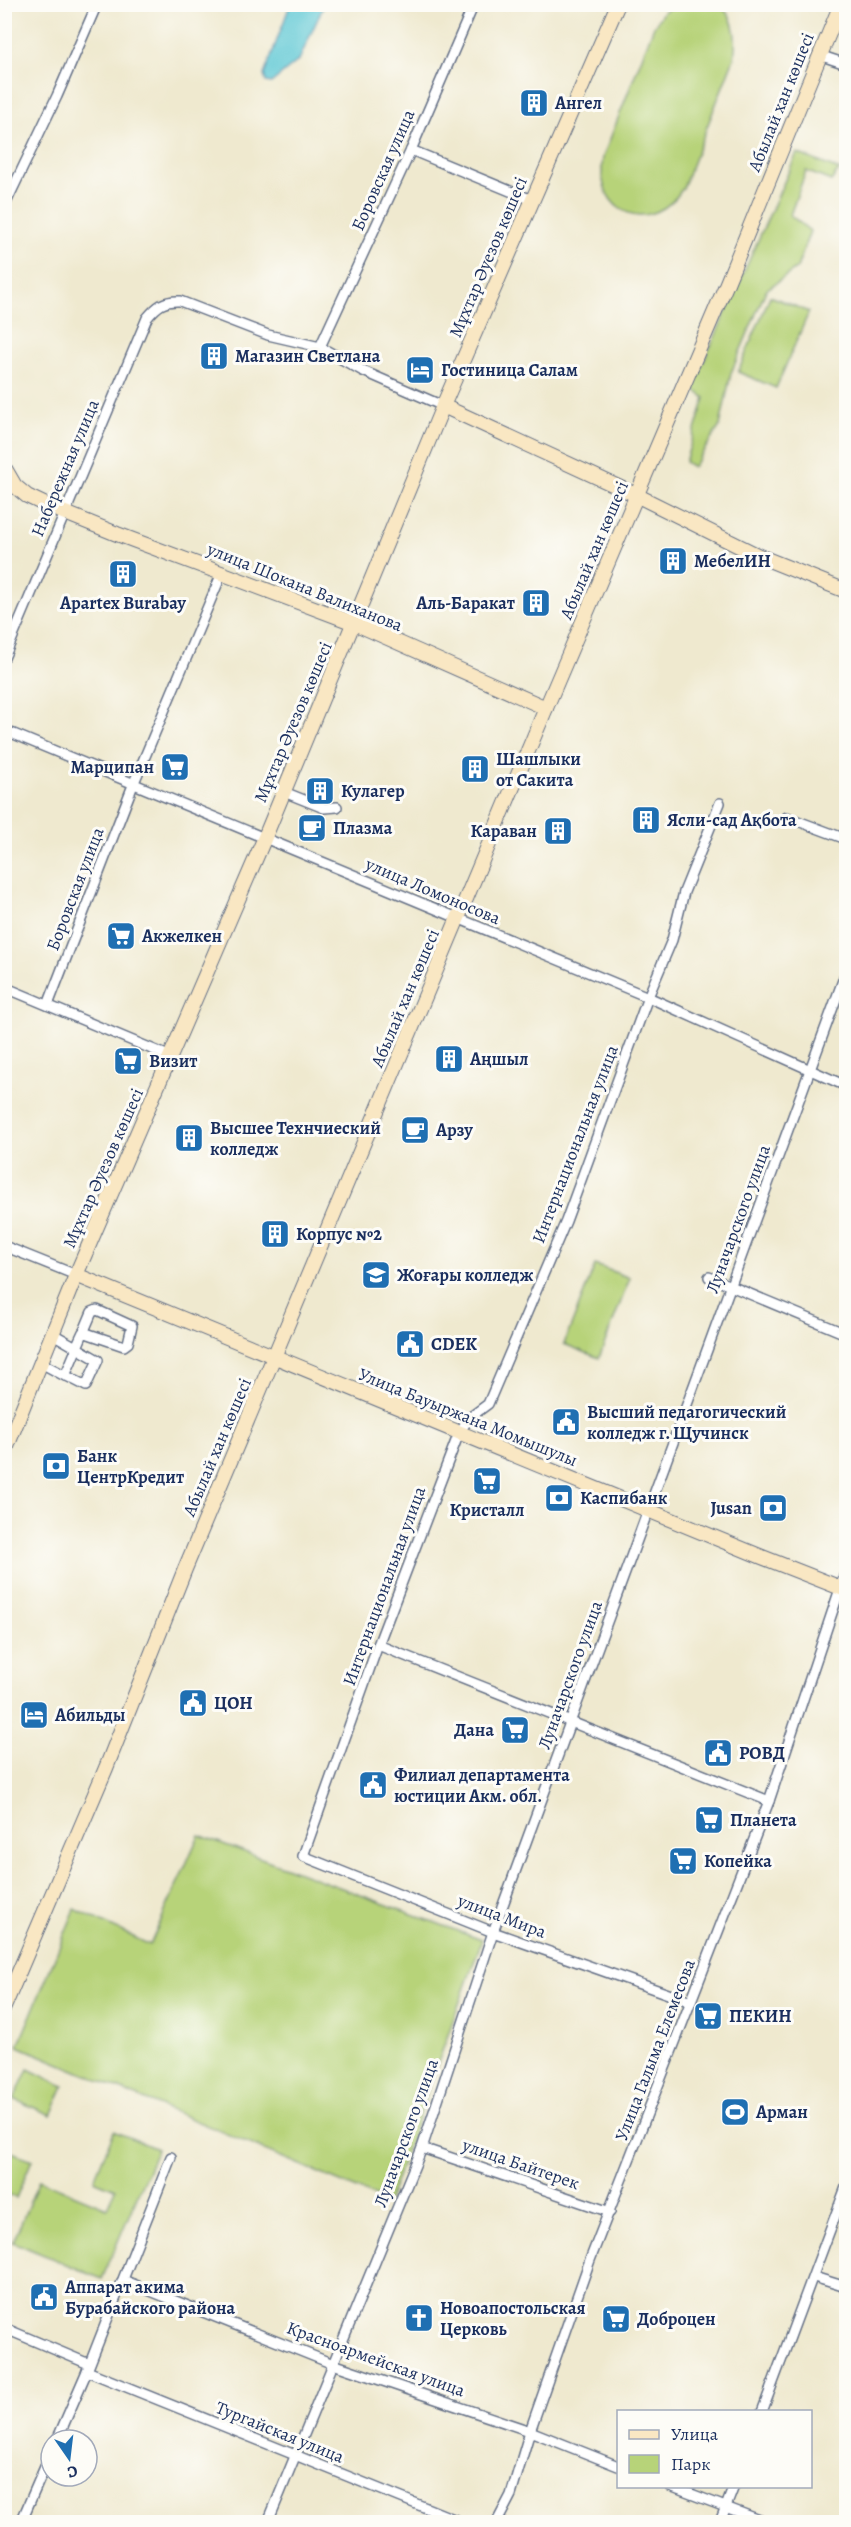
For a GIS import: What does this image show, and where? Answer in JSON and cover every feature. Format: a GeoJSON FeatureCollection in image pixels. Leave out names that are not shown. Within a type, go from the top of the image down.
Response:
{"type":"FeatureCollection","features":[{"type":"Feature","properties":{"kind":"street"},"geometry":{"type":"LineString","coordinates":[[4,207],[57,96],[97,4]]}},
{"type":"Feature","properties":{"kind":"street","name":"Боровская улица"},"geometry":{"type":"LineString","coordinates":[[320,347],[411,150],[474,4]]}},
{"type":"Feature","properties":{"kind":"street","name":"Мұхтар Әуезов көшесі"},"geometry":{"type":"LineString","coordinates":[[4,1454],[76,1275],[265,837],[443,406],[618,4]]}},
{"type":"Feature","properties":{"kind":"street","name":"Абылай хан көшесі"},"geometry":{"type":"LineString","coordinates":[[4,2007],[10,1977],[106,1768],[185,1569],[546,708],[638,496],[841,4]]}},
{"type":"Feature","properties":{"kind":"street"},"geometry":{"type":"LineString","coordinates":[[819,55],[846,64]]}},
{"type":"Feature","properties":{"kind":"street"},"geometry":{"type":"LineString","coordinates":[[411,150],[532,200]]}},
{"type":"Feature","properties":{"kind":"street","name":"Набережная улица"},"geometry":{"type":"LineString","coordinates":[[4,658],[147,318],[157,306],[169,300],[180,300],[268,335],[320,347]]}},
{"type":"Feature","properties":{"kind":"street"},"geometry":{"type":"LineString","coordinates":[[320,347],[363,371],[638,496],[759,555],[846,591]]}},
{"type":"Feature","properties":{"kind":"street","name":"улица Шокана Валиханова"},"geometry":{"type":"LineString","coordinates":[[4,467],[15,486],[27,496],[48,506],[354,623],[546,708]]}},
{"type":"Feature","properties":{"kind":"street","name":"Боровская улица"},"geometry":{"type":"LineString","coordinates":[[48,1005],[134,785],[222,573]]}},
{"type":"Feature","properties":{"kind":"street","name":"улица Ломоносова"},"geometry":{"type":"LineString","coordinates":[[4,730],[648,997],[846,1086]]}},
{"type":"Feature","properties":{"kind":"street"},"geometry":{"type":"LineString","coordinates":[[284,792],[324,808],[337,807]]}},
{"type":"Feature","properties":{"kind":"street","name":"Интернациональная улица"},"geometry":{"type":"LineString","coordinates":[[303,1856],[378,1645],[459,1433],[469,1418],[488,1404],[566,1221],[648,997],[672,940],[684,892],[720,803]]}},
{"type":"Feature","properties":{"kind":"street"},"geometry":{"type":"LineString","coordinates":[[787,816],[846,839]]}},
{"type":"Feature","properties":{"kind":"street","name":"Луначарского улица"},"geometry":{"type":"LineString","coordinates":[[268,2523],[422,2148],[493,1932],[846,972]]}},
{"type":"Feature","properties":{"kind":"street"},"geometry":{"type":"LineString","coordinates":[[4,987],[171,1057]]}},
{"type":"Feature","properties":{"kind":"street"},"geometry":{"type":"LineString","coordinates":[[4,1246],[76,1275]]}},
{"type":"Feature","properties":{"kind":"street","name":"Улица Бауыржана Момышулы"},"geometry":{"type":"LineString","coordinates":[[76,1275],[844,1588]]}},
{"type":"Feature","properties":{"kind":"street"},"geometry":{"type":"LineString","coordinates":[[709,1277],[846,1334]]}},
{"type":"Feature","properties":{"kind":"street"},"geometry":{"type":"LineString","coordinates":[[65,1376],[76,1347],[92,1312],[97,1310],[132,1326],[128,1343],[124,1346],[83,1332]]}},
{"type":"Feature","properties":{"kind":"street"},"geometry":{"type":"LineString","coordinates":[[41,1363],[86,1386],[98,1360],[52,1334]]}},
{"type":"Feature","properties":{"kind":"street","name":"Улица Галыма Елемесова"},"geometry":{"type":"LineString","coordinates":[[497,2523],[511,2495],[530,2431],[587,2271],[769,1801],[844,1588],[846,1571]]}},
{"type":"Feature","properties":{"kind":"street"},"geometry":{"type":"LineString","coordinates":[[378,1645],[769,1801]]}},
{"type":"Feature","properties":{"kind":"street","name":"улица Мира"},"geometry":{"type":"LineString","coordinates":[[303,1856],[493,1932],[691,2002]]}},
{"type":"Feature","properties":{"kind":"street","name":"улица Байтерек"},"geometry":{"type":"LineString","coordinates":[[422,2148],[610,2212]]}},
{"type":"Feature","properties":{"kind":"street"},"geometry":{"type":"LineString","coordinates":[[62,2428],[171,2157]]}},
{"type":"Feature","properties":{"kind":"street"},"geometry":{"type":"LineString","coordinates":[[763,2410],[846,2187]]}},
{"type":"Feature","properties":{"kind":"street"},"geometry":{"type":"LineString","coordinates":[[814,2277],[846,2287]]}},
{"type":"Feature","properties":{"kind":"street","name":"Красноармейская улица"},"geometry":{"type":"LineString","coordinates":[[123,2280],[333,2364],[530,2431],[617,2466]]}},
{"type":"Feature","properties":{"kind":"street","name":"Тургайская улица"},"geometry":{"type":"LineString","coordinates":[[4,2328],[294,2456],[461,2523]]}},
{"type":"Feature","properties":{"kind":"street"},"geometry":{"type":"LineString","coordinates":[[21,2523],[39,2481]]}},
{"type":"Feature","properties":{"kind":"street"},"geometry":{"type":"LineString","coordinates":[[672,2488],[765,2523]]}},
{"type":"Feature","properties":{"kind":"street"},"geometry":{"type":"LineString","coordinates":[[720,2523],[734,2488]]}},
{"type":"Feature","properties":{"kind":"green space"},"geometry":{"type":"Polygon","coordinates":[[[699,3],[721,7],[731,19],[733,26],[734,58],[683,188],[670,203],[656,212],[641,215],[628,213],[616,205],[607,193],[602,177],[603,157],[654,26],[663,12],[674,5],[699,3]]]}},
{"type":"Feature","properties":{"kind":"green space"},"geometry":{"type":"Polygon","coordinates":[[[797,153],[839,170],[831,181],[806,171],[790,215],[810,231],[797,268],[766,290],[731,373],[720,426],[693,467],[685,462],[705,398],[692,388],[797,153]]]}},
{"type":"Feature","properties":{"kind":"green space"},"geometry":{"type":"Polygon","coordinates":[[[770,296],[809,312],[776,388],[738,372],[770,296]]]}},
{"type":"Feature","properties":{"kind":"green space"},"geometry":{"type":"Polygon","coordinates":[[[595,1265],[630,1278],[599,1358],[564,1344],[595,1265]]]}},
{"type":"Feature","properties":{"kind":"green space"},"geometry":{"type":"Polygon","coordinates":[[[199,1835],[482,1940],[388,2202],[18,2046],[75,1909],[150,1945],[199,1835]]]}},
{"type":"Feature","properties":{"kind":"green space"},"geometry":{"type":"Polygon","coordinates":[[[28,2069],[64,2086],[51,2115],[14,2099],[28,2069]]]}},
{"type":"Feature","properties":{"kind":"green space"},"geometry":{"type":"Polygon","coordinates":[[[114,2131],[157,2149],[102,2279],[13,2242],[39,2180],[107,2208],[115,2189],[94,2180],[114,2131]]]}},
{"type":"Feature","properties":{"kind":"green space"},"geometry":{"type":"Polygon","coordinates":[[[4,2149],[32,2160],[16,2198],[5,2193],[4,2149]]]}},
{"type":"Feature","properties":{"kind":"water"},"geometry":{"type":"Polygon","coordinates":[[[290,5],[324,5],[299,60],[271,83],[266,82],[264,75],[290,5]]]}},
{"type":"Feature","properties":{"kind":"place","name":"Ангел"},"geometry":{"type":"Point","coordinates":[534,103]}},
{"type":"Feature","properties":{"kind":"place","name":"Магазин Светлана"},"geometry":{"type":"Point","coordinates":[214,356]}},
{"type":"Feature","properties":{"kind":"place","name":"Гостиница Салам"},"geometry":{"type":"Point","coordinates":[420,370]}},
{"type":"Feature","properties":{"kind":"place","name":"МебелИН"},"geometry":{"type":"Point","coordinates":[673,561]}},
{"type":"Feature","properties":{"kind":"place","name":"Apartex Burabay"},"geometry":{"type":"Point","coordinates":[123,574]}},
{"type":"Feature","properties":{"kind":"place","name":"Аль-Баракат"},"geometry":{"type":"Point","coordinates":[536,603]}},
{"type":"Feature","properties":{"kind":"place","name":"Марципан"},"geometry":{"type":"Point","coordinates":[175,767]}},
{"type":"Feature","properties":{"kind":"place","name":"Шашлыки от Сакита"},"geometry":{"type":"Point","coordinates":[475,769]}},
{"type":"Feature","properties":{"kind":"place","name":"Кулагер"},"geometry":{"type":"Point","coordinates":[320,791]}},
{"type":"Feature","properties":{"kind":"place","name":"Ясли-сад Ақбота"},"geometry":{"type":"Point","coordinates":[646,820]}},
{"type":"Feature","properties":{"kind":"place","name":"Плазма"},"geometry":{"type":"Point","coordinates":[312,828]}},
{"type":"Feature","properties":{"kind":"place","name":"Караван"},"geometry":{"type":"Point","coordinates":[558,831]}},
{"type":"Feature","properties":{"kind":"place","name":"Акжелкен"},"geometry":{"type":"Point","coordinates":[121,936]}},
{"type":"Feature","properties":{"kind":"place","name":"Аңшыл"},"geometry":{"type":"Point","coordinates":[449,1059]}},
{"type":"Feature","properties":{"kind":"place","name":"Визит"},"geometry":{"type":"Point","coordinates":[128,1061]}},
{"type":"Feature","properties":{"kind":"place","name":"Арзу"},"geometry":{"type":"Point","coordinates":[415,1130]}},
{"type":"Feature","properties":{"kind":"place","name":"Высшее Технчиеский колледж"},"geometry":{"type":"Point","coordinates":[189,1138]}},
{"type":"Feature","properties":{"kind":"place","name":"Корпус №2"},"geometry":{"type":"Point","coordinates":[275,1234]}},
{"type":"Feature","properties":{"kind":"place","name":"Жоғары колледж"},"geometry":{"type":"Point","coordinates":[376,1275]}},
{"type":"Feature","properties":{"kind":"place","name":"CDEK"},"geometry":{"type":"Point","coordinates":[410,1344]}},
{"type":"Feature","properties":{"kind":"place","name":"Высший педагогический колледж г. Щучинск"},"geometry":{"type":"Point","coordinates":[566,1422]}},
{"type":"Feature","properties":{"kind":"place","name":"Банк ЦентрКредит"},"geometry":{"type":"Point","coordinates":[56,1466]}},
{"type":"Feature","properties":{"kind":"place","name":"Кристалл"},"geometry":{"type":"Point","coordinates":[487,1481]}},
{"type":"Feature","properties":{"kind":"place","name":"Каспибанк"},"geometry":{"type":"Point","coordinates":[559,1498]}},
{"type":"Feature","properties":{"kind":"place","name":"Jusan"},"geometry":{"type":"Point","coordinates":[773,1508]}},
{"type":"Feature","properties":{"kind":"place","name":"ЦОН"},"geometry":{"type":"Point","coordinates":[193,1703]}},
{"type":"Feature","properties":{"kind":"place","name":"Абильды"},"geometry":{"type":"Point","coordinates":[34,1715]}},
{"type":"Feature","properties":{"kind":"place","name":"Дана"},"geometry":{"type":"Point","coordinates":[515,1730]}},
{"type":"Feature","properties":{"kind":"place","name":"РОВД"},"geometry":{"type":"Point","coordinates":[718,1753]}},
{"type":"Feature","properties":{"kind":"place","name":"Филиал департамента юстиции Акм. обл."},"geometry":{"type":"Point","coordinates":[373,1785]}},
{"type":"Feature","properties":{"kind":"place","name":"Планета"},"geometry":{"type":"Point","coordinates":[709,1820]}},
{"type":"Feature","properties":{"kind":"place","name":"Копейка"},"geometry":{"type":"Point","coordinates":[683,1861]}},
{"type":"Feature","properties":{"kind":"place","name":"ПЕКИН"},"geometry":{"type":"Point","coordinates":[708,2016]}},
{"type":"Feature","properties":{"kind":"place","name":"Арман"},"geometry":{"type":"Point","coordinates":[735,2112]}},
{"type":"Feature","properties":{"kind":"place","name":"Аппарат акима Бурабайского района"},"geometry":{"type":"Point","coordinates":[44,2297]}},
{"type":"Feature","properties":{"kind":"place","name":"Новоапостольская Церковь"},"geometry":{"type":"Point","coordinates":[419,2318]}},
{"type":"Feature","properties":{"kind":"place","name":"Доброцен"},"geometry":{"type":"Point","coordinates":[616,2319]}}]}
